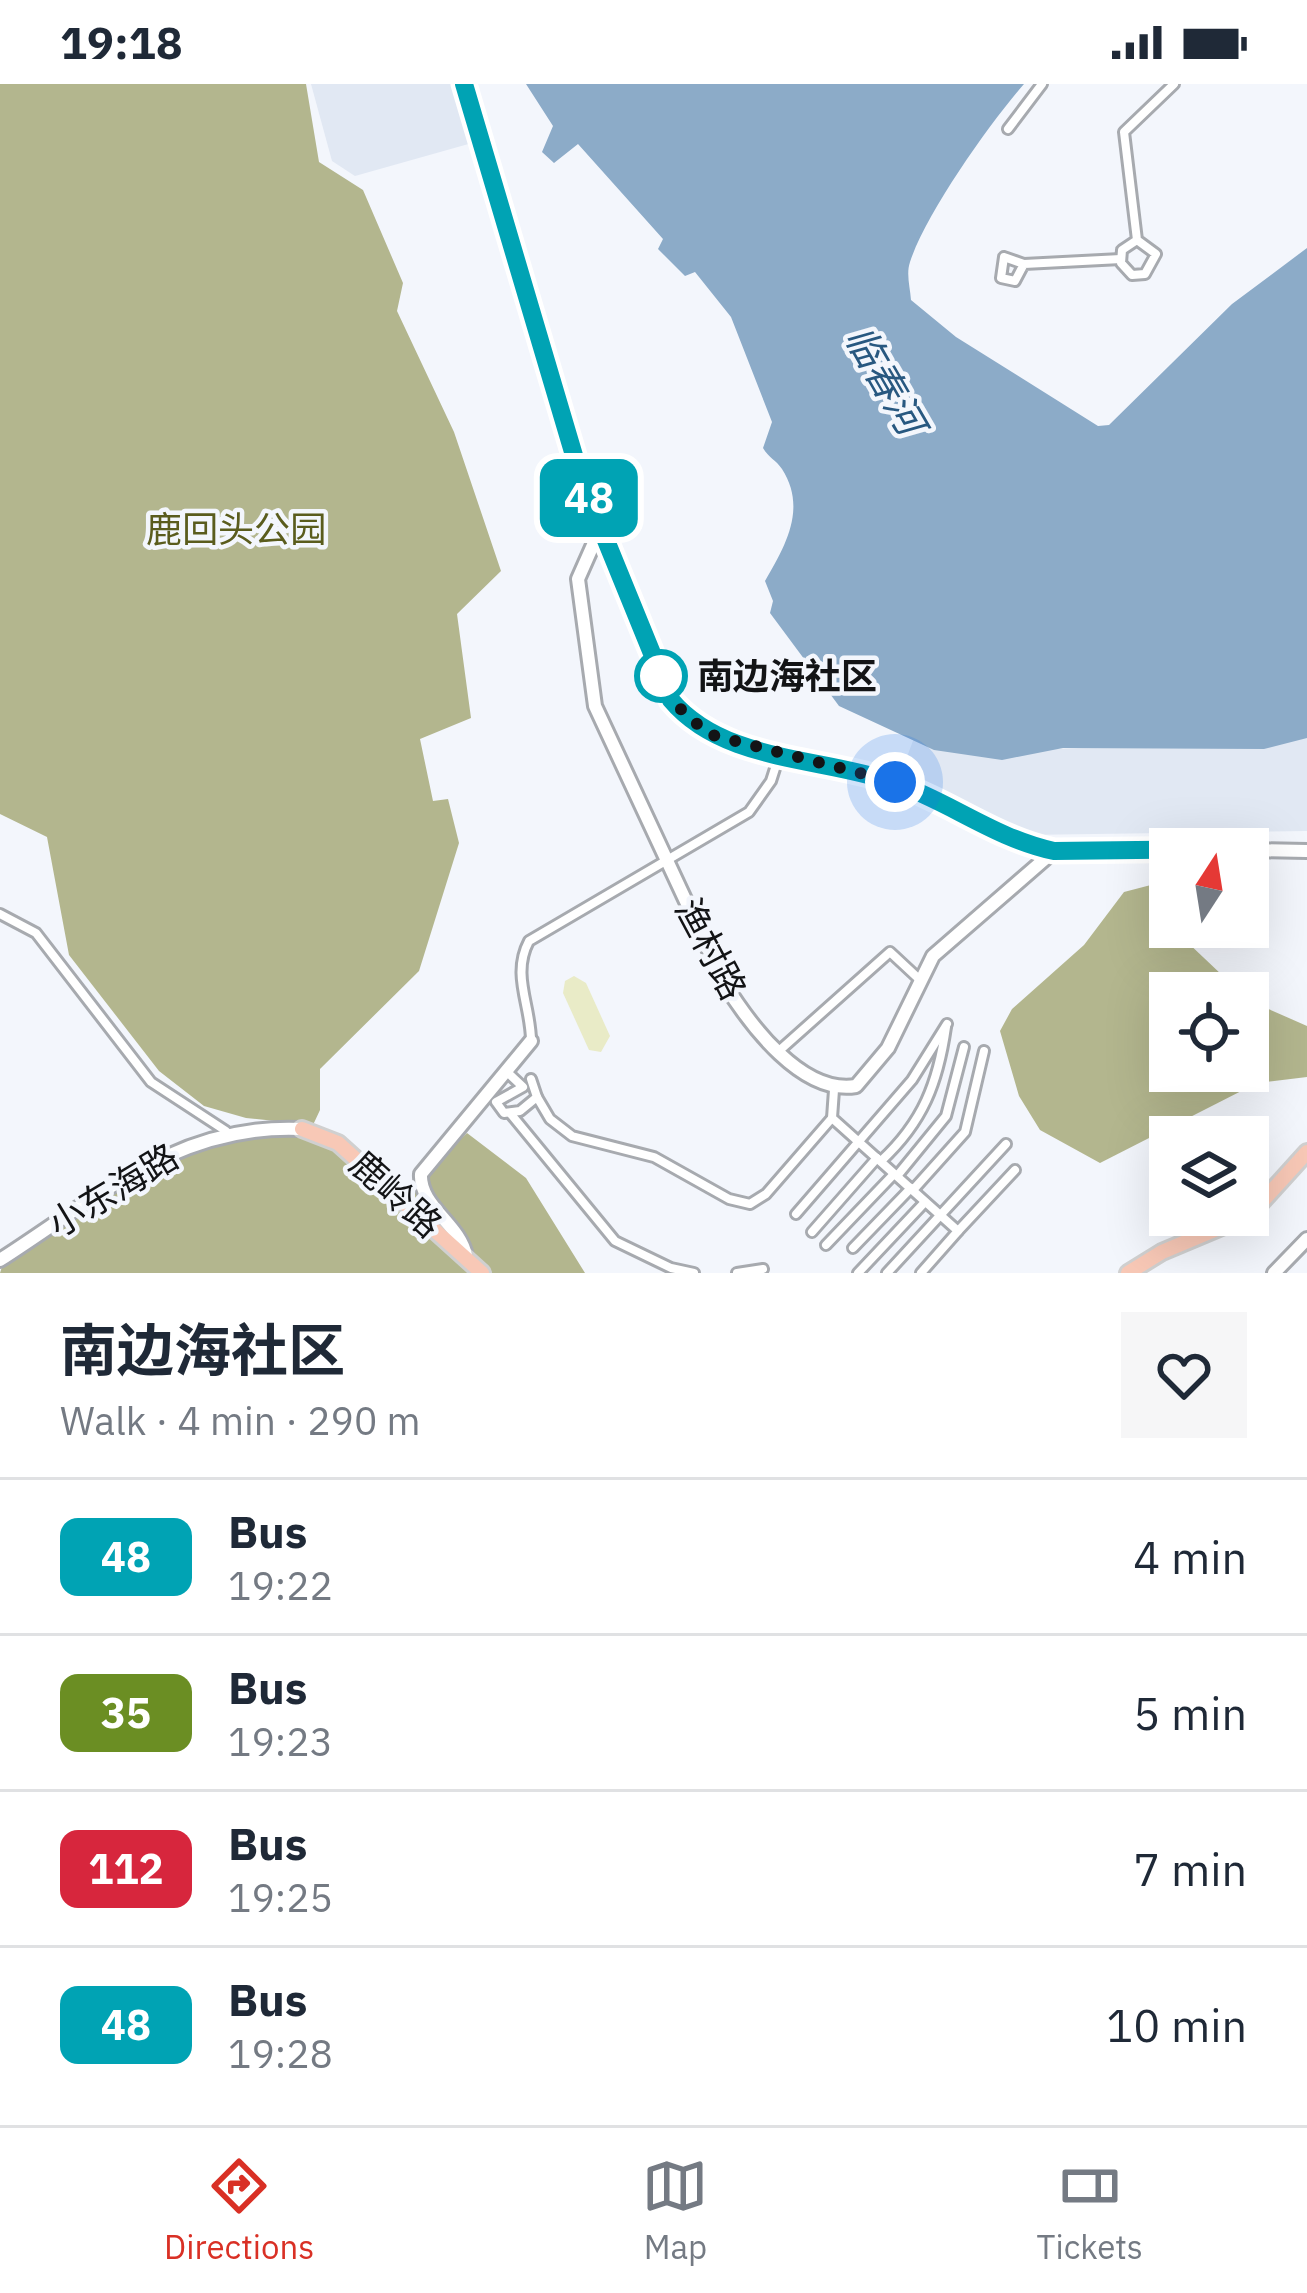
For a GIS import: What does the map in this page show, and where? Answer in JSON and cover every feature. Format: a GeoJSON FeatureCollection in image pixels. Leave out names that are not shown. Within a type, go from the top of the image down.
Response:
{"type":"FeatureCollection","features":[{"type":"Feature","properties":{"kind":"main road"},"geometry":{"type":"LineString","coordinates":[[464,84],[581,479],[671,700],[708,734],[895,782],[995,834],[1054,851],[1149,850]]}},
{"type":"Feature","properties":{"kind":"main road","name":"渔村路"},"geometry":{"type":"LineString","coordinates":[[601,527],[578,579],[595,706],[724,983],[780,1051],[810,1079],[834,1090]]}},
{"type":"Feature","properties":{"kind":"main road"},"geometry":{"type":"LineString","coordinates":[[1269,850],[1307,851]]}},
{"type":"Feature","properties":{"kind":"main road"},"geometry":{"type":"LineString","coordinates":[[834,1090],[856,1086],[888,1048],[933,956],[1054,851]]}},
{"type":"Feature","properties":{"kind":"main road"},"geometry":{"type":"LineString","coordinates":[[466,1256],[463,1243],[422,1189],[421,1174],[531,1041]]}},
{"type":"Feature","properties":{"kind":"main road","name":"小东海路"},"geometry":{"type":"LineString","coordinates":[[0,1260],[176,1148],[226,1132],[302,1129]]}},
{"type":"Feature","properties":{"kind":"main road","name":"鹿岭路"},"geometry":{"type":"LineString","coordinates":[[302,1129],[338,1143],[482,1273]]}},
{"type":"Feature","properties":{"kind":"main road"},"geometry":{"type":"LineString","coordinates":[[1128,1273],[1162,1252],[1250,1215],[1307,1152]]}},
{"type":"Feature","properties":{"kind":"main road"},"geometry":{"type":"LineString","coordinates":[[1274,1273],[1307,1239]]}},
{"type":"Feature","properties":{"kind":"street"},"geometry":{"type":"LineString","coordinates":[[1008,129],[1042,84]]}},
{"type":"Feature","properties":{"kind":"street"},"geometry":{"type":"LineString","coordinates":[[1137,240],[1124,132],[1174,84]]}},
{"type":"Feature","properties":{"kind":"street"},"geometry":{"type":"LineString","coordinates":[[1137,240],[1153,248],[1151,270],[1132,275],[1121,260],[1122,250],[1137,240]]}},
{"type":"Feature","properties":{"kind":"street"},"geometry":{"type":"LineString","coordinates":[[1024,265],[1121,260]]}},
{"type":"Feature","properties":{"kind":"street"},"geometry":{"type":"LineString","coordinates":[[531,1041],[531,1014],[518,976],[529,941],[749,812],[771,781],[780,753]]}},
{"type":"Feature","properties":{"kind":"street"},"geometry":{"type":"LineString","coordinates":[[0,914],[36,933],[151,1082],[226,1132]]}},
{"type":"Feature","properties":{"kind":"street"},"geometry":{"type":"LineString","coordinates":[[780,1051],[890,952],[919,979]]}},
{"type":"Feature","properties":{"kind":"street"},"geometry":{"type":"LineString","coordinates":[[796,1214],[912,1080],[946,1024],[936,1087],[903,1141],[812,1232]]}},
{"type":"Feature","properties":{"kind":"street"},"geometry":{"type":"LineString","coordinates":[[826,1245],[946,1116],[964,1047]]}},
{"type":"Feature","properties":{"kind":"street"},"geometry":{"type":"LineString","coordinates":[[853,1248],[965,1132],[984,1051]]}},
{"type":"Feature","properties":{"kind":"street"},"geometry":{"type":"LineString","coordinates":[[507,1072],[523,1087],[496,1102],[499,1111],[510,1113],[615,1241],[671,1268],[694,1273]]}},
{"type":"Feature","properties":{"kind":"street"},"geometry":{"type":"LineString","coordinates":[[531,1079],[550,1119],[572,1136],[654,1157],[729,1199],[749,1204],[766,1194],[832,1118],[834,1090]]}},
{"type":"Feature","properties":{"kind":"street"},"geometry":{"type":"LineString","coordinates":[[510,1113],[537,1097]]}},
{"type":"Feature","properties":{"kind":"street"},"geometry":{"type":"LineString","coordinates":[[832,1118],[958,1231]]}},
{"type":"Feature","properties":{"kind":"street"},"geometry":{"type":"LineString","coordinates":[[887,1273],[1006,1144]]}},
{"type":"Feature","properties":{"kind":"street"},"geometry":{"type":"LineString","coordinates":[[921,1273],[1015,1170]]}},
{"type":"Feature","properties":{"kind":"street"},"geometry":{"type":"LineString","coordinates":[[858,1273],[926,1202]]}},
{"type":"Feature","properties":{"kind":"street"},"geometry":{"type":"LineString","coordinates":[[737,1273],[763,1269]]}},
{"type":"Feature","properties":{"kind":"shaded area"},"geometry":{"type":"Polygon","coordinates":[[[311,84],[455,84],[472,143],[355,176],[332,161],[311,84]]]}},
{"type":"Feature","properties":{"kind":"shaded area"},"geometry":{"type":"Polygon","coordinates":[[[1307,736],[1307,831],[1149,828],[1149,833],[1024,835],[899,778],[914,738],[984,751],[1249,743],[1307,736]]]}},
{"type":"Feature","properties":{"kind":"green space","name":"鹿回头公园"},"geometry":{"type":"Polygon","coordinates":[[[0,84],[306,84],[319,162],[363,190],[403,283],[397,311],[454,432],[501,571],[457,614],[471,718],[420,739],[433,801],[448,799],[459,843],[419,971],[320,1069],[320,1110],[313,1125],[246,1118],[204,1106],[159,1071],[69,955],[47,837],[0,814],[0,84]]]}},
{"type":"Feature","properties":{"kind":"green space"},"geometry":{"type":"Polygon","coordinates":[[[1149,885],[1149,948],[1193,948],[1219,972],[1149,972],[1149,1092],[1239,1092],[1192,1116],[1149,1116],[1149,1138],[1100,1163],[1040,1130],[1019,1096],[1000,1031],[1012,1009],[1084,945],[1124,892],[1149,885]]]}},
{"type":"Feature","properties":{"kind":"green space"},"geometry":{"type":"Polygon","coordinates":[[[574,976],[586,983],[610,1036],[601,1052],[589,1050],[563,993],[565,981],[574,976]]]}},
{"type":"Feature","properties":{"kind":"green space"},"geometry":{"type":"Polygon","coordinates":[[[1269,1009],[1307,1026],[1307,1077],[1269,1082],[1269,1009]]]}},
{"type":"Feature","properties":{"kind":"green space"},"geometry":{"type":"Polygon","coordinates":[[[288,1130],[326,1137],[390,1203],[467,1133],[526,1178],[585,1273],[0,1273],[5,1257],[209,1132],[288,1130]]]}},
{"type":"Feature","properties":{"kind":"water","name":"临春河"},"geometry":{"type":"Polygon","coordinates":[[[526,84],[1024,84],[977,145],[930,219],[909,267],[911,300],[956,337],[1098,426],[1109,425],[1232,304],[1307,248],[1307,738],[1264,749],[1063,748],[1002,760],[934,750],[839,706],[770,613],[773,601],[765,581],[791,526],[793,498],[782,469],[763,448],[772,422],[731,317],[695,272],[685,276],[658,249],[663,239],[578,144],[554,163],[542,152],[553,126],[526,84]]]}},
{"type":"Feature","properties":{"kind":"bus line","name":"48"},"geometry":{"type":"LineString","coordinates":[[464,84],[581,479],[671,700],[685,716],[708,734],[895,782],[995,834],[1029,846],[1054,851],[1149,848]]}},
{"type":"Feature","properties":{"kind":"place","name":"南边海社区"},"geometry":{"type":"Point","coordinates":[661,676]}},
{"type":"Feature","properties":{"kind":"route"},"geometry":{"type":"LineString","coordinates":[[661,676],[657,664],[671,700],[708,734],[895,782]]}}]}
